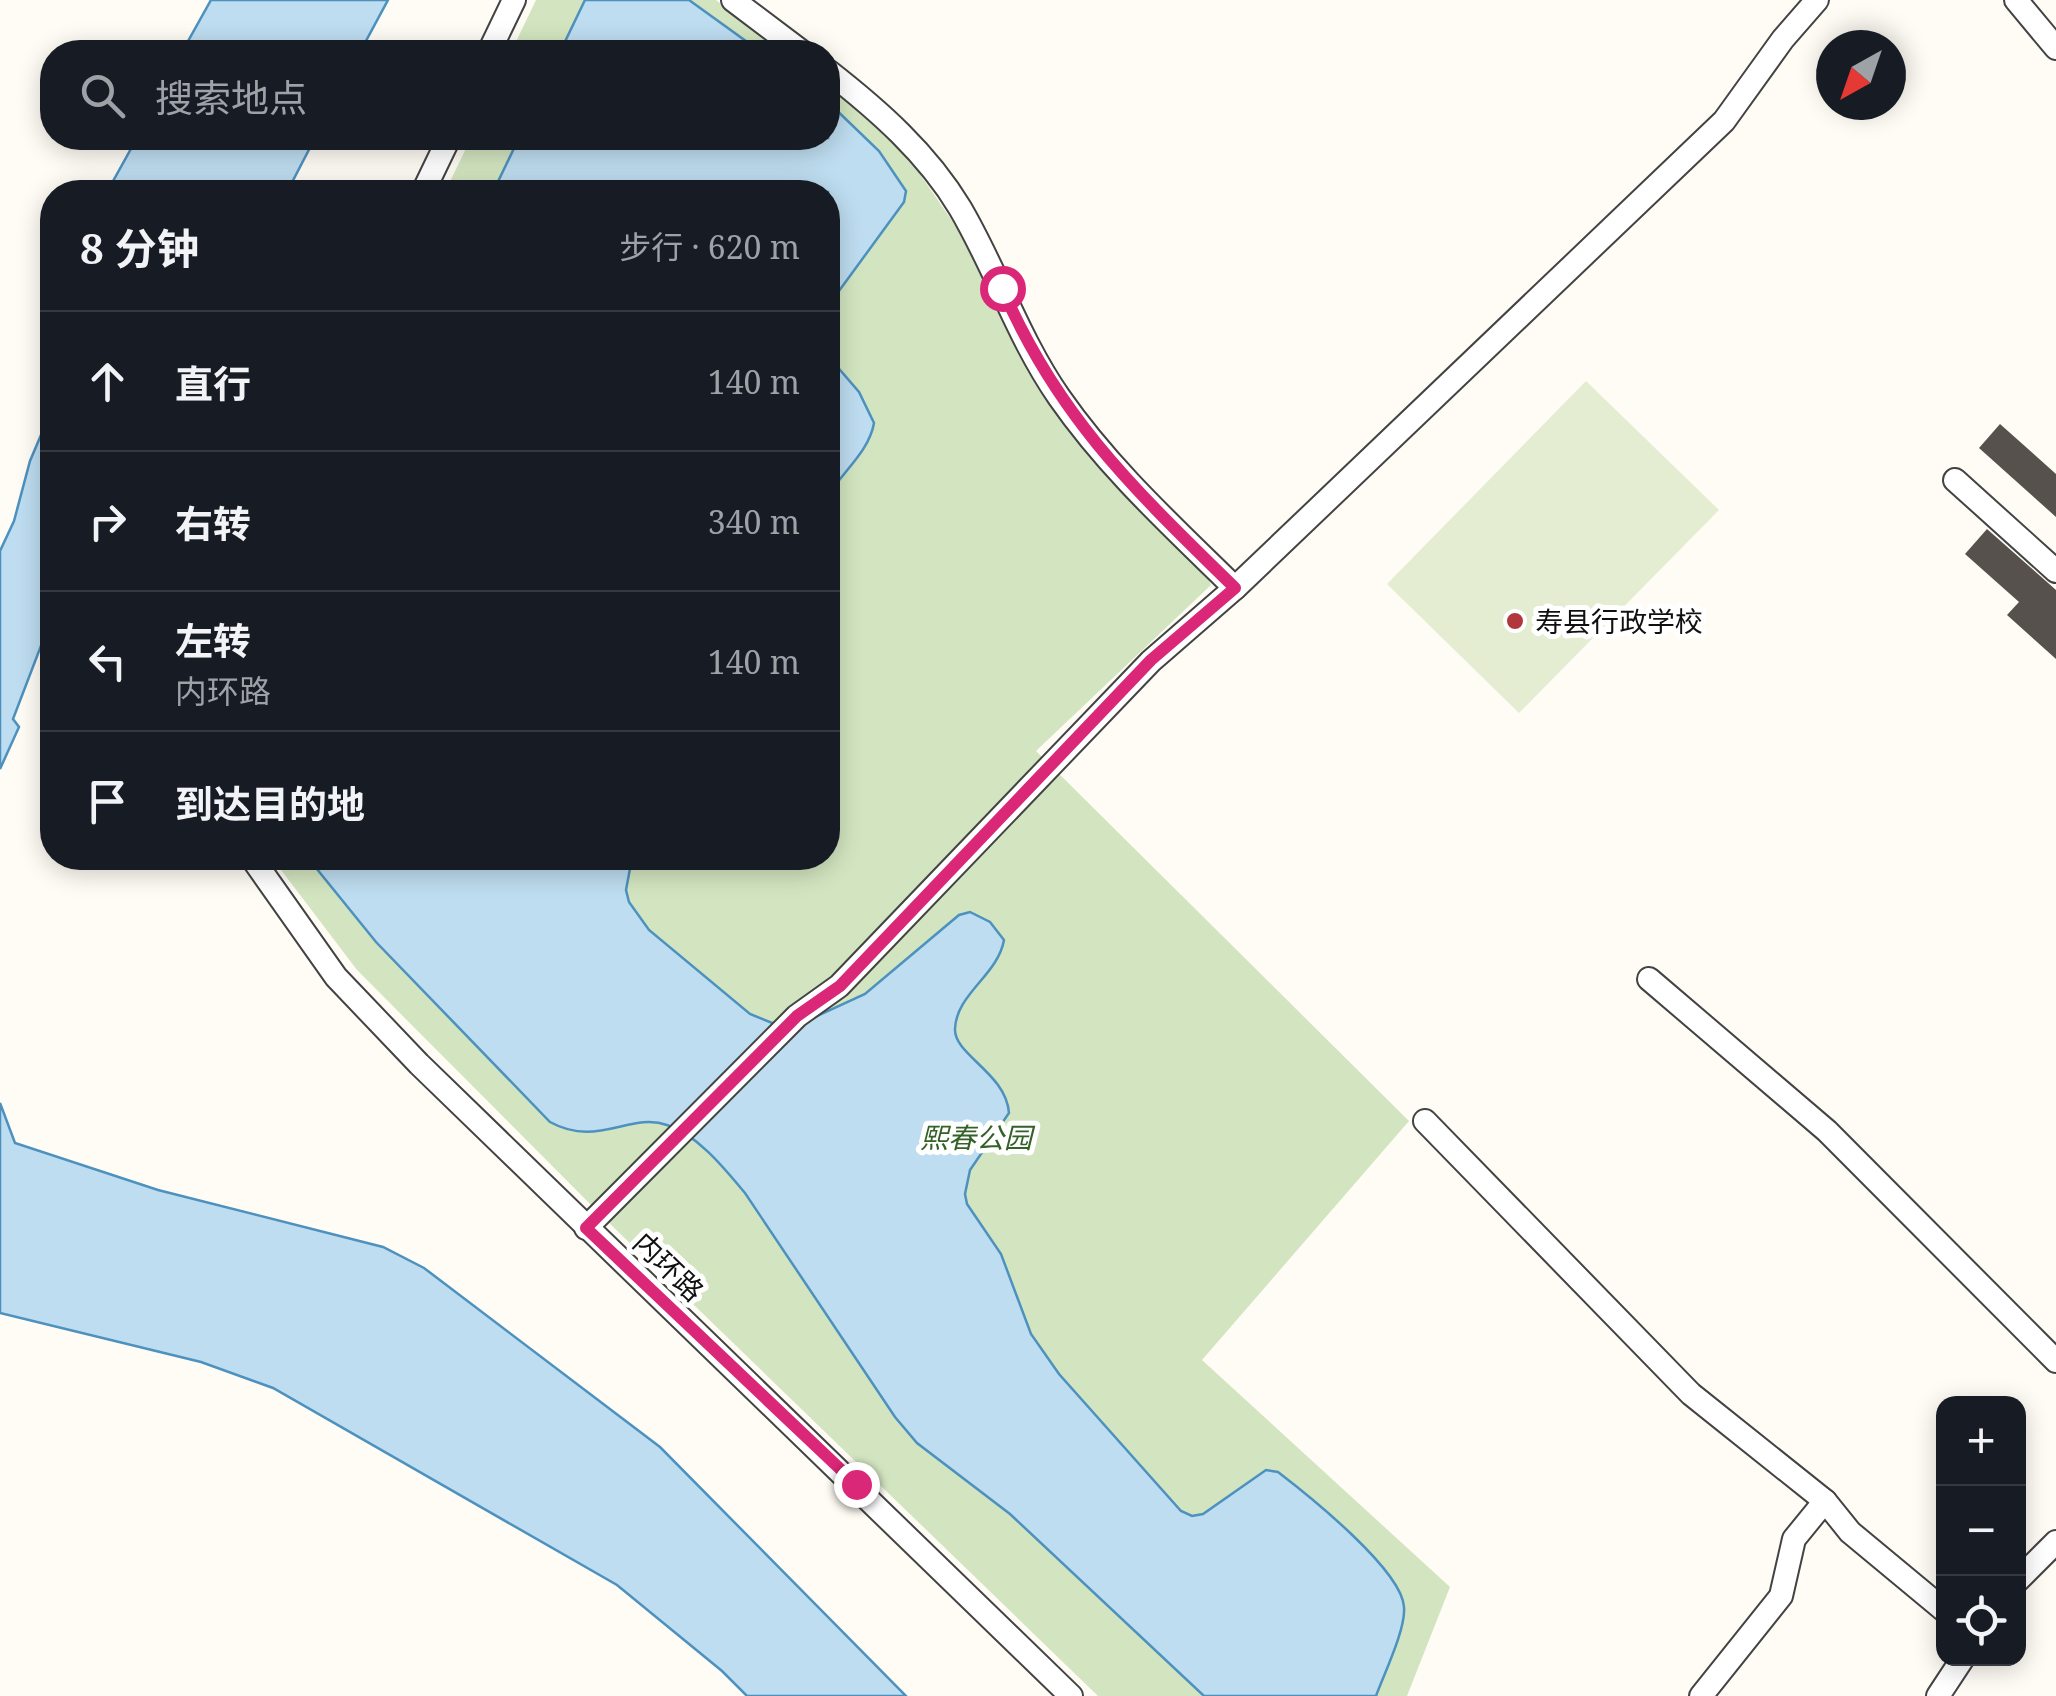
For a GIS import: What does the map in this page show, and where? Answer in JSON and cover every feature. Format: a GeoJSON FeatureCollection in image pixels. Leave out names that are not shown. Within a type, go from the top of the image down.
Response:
{"type":"FeatureCollection","features":[{"type":"Feature","properties":{"kind":"street"},"geometry":{"type":"LineString","coordinates":[[496,40],[514,0]]}},
{"type":"Feature","properties":{"kind":"street"},"geometry":{"type":"LineString","coordinates":[[732,0],[786,40]]}},
{"type":"Feature","properties":{"kind":"street"},"geometry":{"type":"LineString","coordinates":[[586,1228],[797,1016],[840,986],[1151,660],[1235,588],[1724,121],[1783,38],[1817,0]]}},
{"type":"Feature","properties":{"kind":"street"},"geometry":{"type":"LineString","coordinates":[[2016,0],[2056,48]]}},
{"type":"Feature","properties":{"kind":"street"},"geometry":{"type":"LineString","coordinates":[[840,81],[888,122],[938,177],[960,208],[1026,342],[1060,398],[1126,482],[1235,588]]}},
{"type":"Feature","properties":{"kind":"street"},"geometry":{"type":"LineString","coordinates":[[429,180],[443,150]]}},
{"type":"Feature","properties":{"kind":"street"},"geometry":{"type":"LineString","coordinates":[[1955,480],[2056,571]]}},
{"type":"Feature","properties":{"kind":"street","name":"内环路"},"geometry":{"type":"LineString","coordinates":[[260,870],[336,977],[586,1228],[1072,1696]]}},
{"type":"Feature","properties":{"kind":"street"},"geometry":{"type":"LineString","coordinates":[[1649,978],[1827,1131],[2056,1362]]}},
{"type":"Feature","properties":{"kind":"street"},"geometry":{"type":"LineString","coordinates":[[1425,1121],[1691,1394],[1825,1501],[1850,1532],[1936,1603]]}},
{"type":"Feature","properties":{"kind":"street"},"geometry":{"type":"LineString","coordinates":[[1701,1696],[1781,1596],[1794,1538],[1825,1501]]}},
{"type":"Feature","properties":{"kind":"street"},"geometry":{"type":"LineString","coordinates":[[2022,1576],[2056,1542]]}},
{"type":"Feature","properties":{"kind":"street"},"geometry":{"type":"LineString","coordinates":[[1938,1696],[1958,1666]]}},
{"type":"Feature","properties":{"kind":"green space"},"geometry":{"type":"Polygon","coordinates":[[[536,0],[716,0],[769,40],[517,40],[536,0]]]}},
{"type":"Feature","properties":{"kind":"green space","name":"熙春公园"},"geometry":{"type":"Polygon","coordinates":[[[840,95],[913,164],[957,228],[1022,354],[1204,570],[1211,585],[1036,751],[1409,1121],[1202,1360],[1450,1587],[1407,1696],[1098,1696],[606,1220],[357,970],[281,870],[840,870],[840,180],[451,180],[465,150],[840,150],[840,95]]]}},
{"type":"Feature","properties":{"kind":"green space"},"geometry":{"type":"Polygon","coordinates":[[[1586,381],[1719,510],[1519,713],[1387,584],[1586,381]]]}},
{"type":"Feature","properties":{"kind":"water"},"geometry":{"type":"Polygon","coordinates":[[[211,0],[388,0],[366,40],[189,40],[211,0]]]}},
{"type":"Feature","properties":{"kind":"water"},"geometry":{"type":"Polygon","coordinates":[[[585,0],[689,0],[744,40],[566,40],[585,0]]]}},
{"type":"Feature","properties":{"kind":"water"},"geometry":{"type":"Polygon","coordinates":[[[840,114],[879,151],[906,191],[904,202],[840,290],[840,180],[499,180],[513,150],[840,150],[840,114]]]}},
{"type":"Feature","properties":{"kind":"water"},"geometry":{"type":"Polygon","coordinates":[[[130,150],[309,150],[293,180],[114,180],[130,150]]]}},
{"type":"Feature","properties":{"kind":"water"},"geometry":{"type":"Polygon","coordinates":[[[840,370],[859,392],[874,423],[861,453],[840,480],[840,370]]]}},
{"type":"Feature","properties":{"kind":"water"},"geometry":{"type":"Polygon","coordinates":[[[40,437],[40,648],[13,719],[19,727],[0,769],[0,551],[14,521],[40,437]]]}},
{"type":"Feature","properties":{"kind":"water"},"geometry":{"type":"Polygon","coordinates":[[[318,870],[630,870],[626,890],[629,902],[649,930],[750,1014],[782,1027],[804,1022],[865,994],[959,915],[970,912],[990,922],[1004,940],[994,964],[962,1005],[955,1029],[963,1047],[999,1087],[1009,1113],[970,1170],[965,1194],[967,1204],[1001,1254],[1031,1334],[1059,1374],[1181,1511],[1192,1516],[1203,1514],[1266,1470],[1278,1472],[1371,1554],[1388,1574],[1404,1607],[1398,1639],[1376,1696],[1204,1696],[1010,1514],[917,1443],[895,1417],[745,1193],[710,1154],[689,1136],[653,1122],[583,1132],[550,1122],[376,942],[318,870]]]}},
{"type":"Feature","properties":{"kind":"water"},"geometry":{"type":"Polygon","coordinates":[[[0,1103],[15,1143],[158,1190],[383,1247],[424,1268],[660,1447],[906,1696],[747,1696],[617,1585],[273,1388],[201,1362],[0,1313],[0,1103]]]}},
{"type":"Feature","properties":{"kind":"building"},"geometry":{"type":"Polygon","coordinates":[[[2000,424],[2056,474],[2056,517],[1979,448],[2000,424]]]}},
{"type":"Feature","properties":{"kind":"building"},"geometry":{"type":"Polygon","coordinates":[[[1987,529],[2056,590],[2056,659],[2007,615],[2019,602],[1965,554],[1987,529]]]}},
{"type":"Feature","properties":{"kind":"place","name":"寿县行政学校"},"geometry":{"type":"Point","coordinates":[1515,621]}},
{"type":"Feature","properties":{"kind":"route"},"geometry":{"type":"LineString","coordinates":[[856,1484],[586,1228],[797,1016],[840,986],[1151,660],[1235,588],[1126,482],[1060,398],[1026,342],[1002,288]]}}]}
